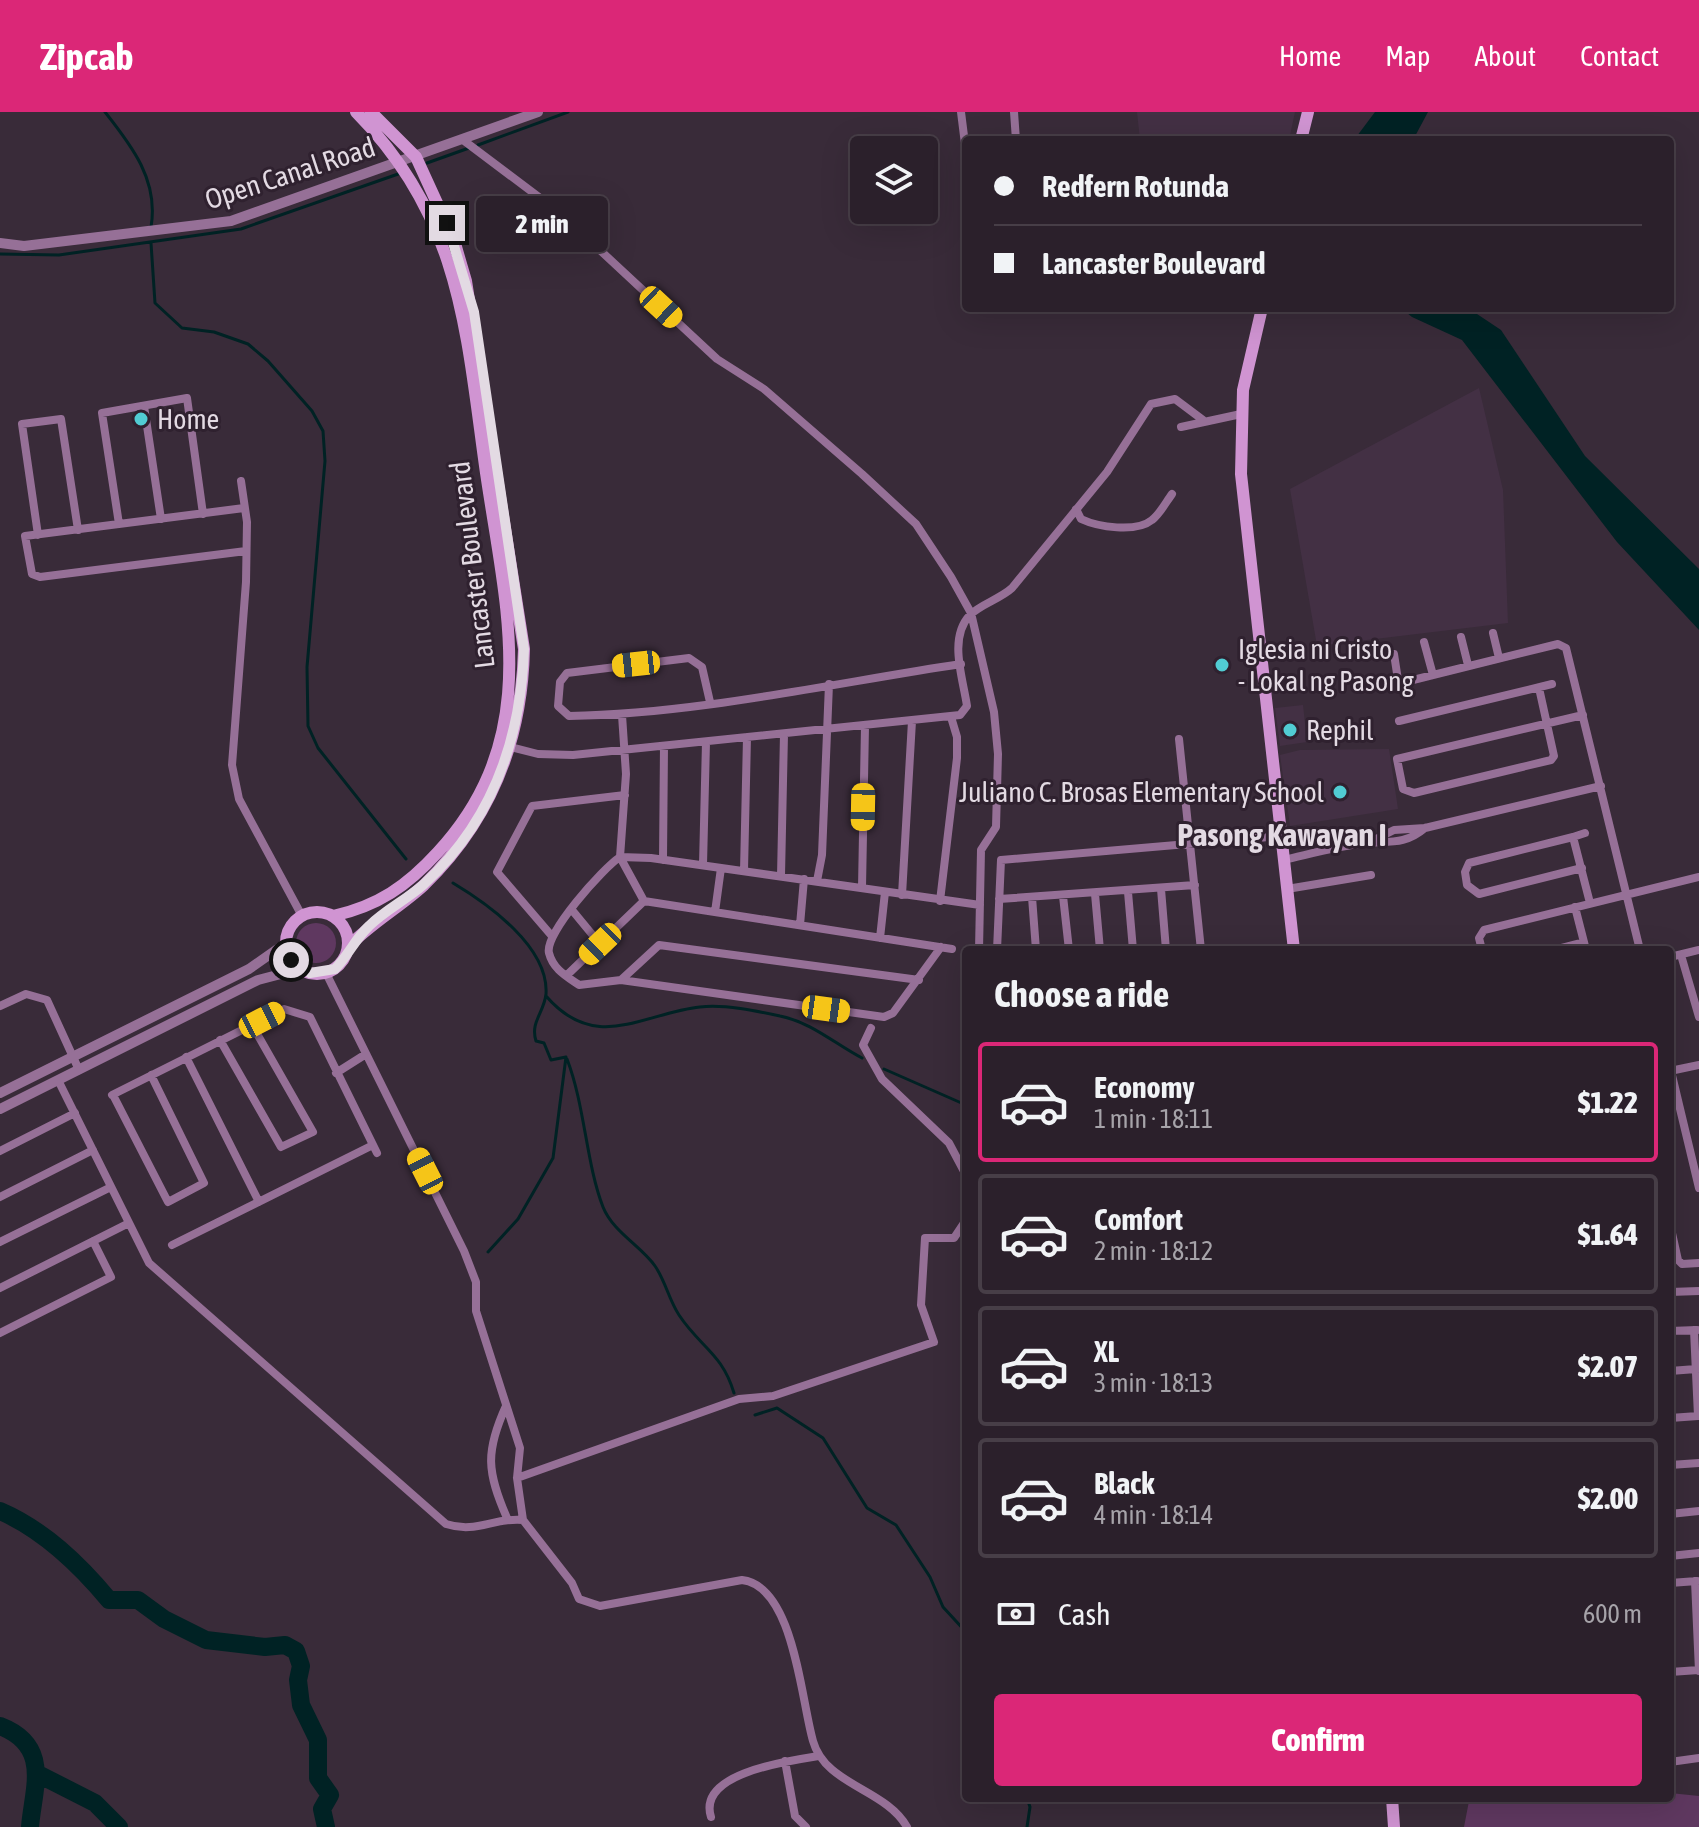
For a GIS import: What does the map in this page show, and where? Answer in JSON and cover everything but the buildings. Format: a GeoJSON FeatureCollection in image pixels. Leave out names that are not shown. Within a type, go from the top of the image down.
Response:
{"type":"FeatureCollection","features":[{"type":"Feature","properties":{"kind":"main road","name":"Lancaster Boulevard"},"geometry":{"type":"LineString","coordinates":[[333,916],[388,898],[415,877],[452,837],[505,745],[510,691],[511,650],[462,315],[438,232],[401,163],[356,112]]}},
{"type":"Feature","properties":{"kind":"main road","name":"Lancaster Boulevard"},"geometry":{"type":"LineString","coordinates":[[348,947],[371,923],[422,886],[461,844],[484,811],[523,693],[524,649],[476,327],[454,240],[416,157],[371,112]]}},
{"type":"Feature","properties":{"kind":"main road"},"geometry":{"type":"LineString","coordinates":[[1302,136],[1308,112]]}},
{"type":"Feature","properties":{"kind":"main road"},"geometry":{"type":"LineString","coordinates":[[1261,312],[1241,414],[1241,474],[1294,946]]}},
{"type":"Feature","properties":{"kind":"main road"},"geometry":{"type":"LineString","coordinates":[[316,912],[333,916],[345,929],[348,947],[341,963],[326,973],[310,973],[300,969],[288,955],[286,943],[291,926],[302,916],[316,912]]}},
{"type":"Feature","properties":{"kind":"main road"},"geometry":{"type":"LineString","coordinates":[[1392,1802],[1394,1827]]}},
{"type":"Feature","properties":{"kind":"street","name":"Open Canal Road"},"geometry":{"type":"LineString","coordinates":[[0,243],[24,246],[221,224],[401,163],[538,112]]}},
{"type":"Feature","properties":{"kind":"street"},"geometry":{"type":"LineString","coordinates":[[961,112],[964,136]]}},
{"type":"Feature","properties":{"kind":"street"},"geometry":{"type":"LineString","coordinates":[[1014,112],[1016,136]]}},
{"type":"Feature","properties":{"kind":"street"},"geometry":{"type":"LineString","coordinates":[[463,140],[560,213],[717,359],[764,389],[916,524],[971,613],[994,712],[998,754],[997,822],[995,832],[982,845],[979,946]]}},
{"type":"Feature","properties":{"kind":"street"},"geometry":{"type":"LineString","coordinates":[[119,524],[102,413],[187,398],[203,514]]}},
{"type":"Feature","properties":{"kind":"street"},"geometry":{"type":"LineString","coordinates":[[505,745],[538,754],[573,755],[960,715],[967,706],[959,636],[971,613],[997,601],[1012,588],[1107,472],[1151,404],[1175,399],[1203,420]]}},
{"type":"Feature","properties":{"kind":"street"},"geometry":{"type":"LineString","coordinates":[[144,406],[161,519]]}},
{"type":"Feature","properties":{"kind":"street"},"geometry":{"type":"LineString","coordinates":[[1181,427],[1241,414]]}},
{"type":"Feature","properties":{"kind":"street"},"geometry":{"type":"LineString","coordinates":[[38,535],[22,424],[61,419],[78,530]]}},
{"type":"Feature","properties":{"kind":"street"},"geometry":{"type":"LineString","coordinates":[[241,481],[246,551],[232,765],[239,799],[302,916]]}},
{"type":"Feature","properties":{"kind":"street"},"geometry":{"type":"LineString","coordinates":[[1076,509],[1081,519],[1090,523],[1140,526],[1156,517],[1172,494]]}},
{"type":"Feature","properties":{"kind":"street"},"geometry":{"type":"LineString","coordinates":[[244,508],[25,536],[32,574],[40,577],[246,551]]}},
{"type":"Feature","properties":{"kind":"street"},"geometry":{"type":"LineString","coordinates":[[1493,633],[1499,658]]}},
{"type":"Feature","properties":{"kind":"street"},"geometry":{"type":"LineString","coordinates":[[1461,637],[1468,665]]}},
{"type":"Feature","properties":{"kind":"street"},"geometry":{"type":"LineString","coordinates":[[1424,642],[1433,675]]}},
{"type":"Feature","properties":{"kind":"street"},"geometry":{"type":"LineString","coordinates":[[1394,654],[1401,682],[1563,645],[1639,946]]}},
{"type":"Feature","properties":{"kind":"street"},"geometry":{"type":"LineString","coordinates":[[710,702],[702,667],[689,658],[567,673],[560,682],[558,706],[562,713],[622,715],[710,702],[961,664]]}},
{"type":"Feature","properties":{"kind":"street"},"geometry":{"type":"LineString","coordinates":[[817,881],[822,855],[829,684]]}},
{"type":"Feature","properties":{"kind":"street"},"geometry":{"type":"LineString","coordinates":[[1399,721],[1552,684]]}},
{"type":"Feature","properties":{"kind":"street"},"geometry":{"type":"LineString","coordinates":[[1539,688],[1547,723],[1554,756],[1551,760],[1414,793],[1403,789],[1397,759],[1547,723],[1583,715]]}},
{"type":"Feature","properties":{"kind":"street"},"geometry":{"type":"LineString","coordinates":[[622,715],[625,795],[620,857],[644,901]]}},
{"type":"Feature","properties":{"kind":"street"},"geometry":{"type":"LineString","coordinates":[[940,901],[957,758],[957,737],[951,717]]}},
{"type":"Feature","properties":{"kind":"street"},"geometry":{"type":"LineString","coordinates":[[902,895],[912,721]]}},
{"type":"Feature","properties":{"kind":"street"},"geometry":{"type":"LineString","coordinates":[[862,888],[865,726]]}},
{"type":"Feature","properties":{"kind":"street"},"geometry":{"type":"LineString","coordinates":[[781,876],[784,734]]}},
{"type":"Feature","properties":{"kind":"street"},"geometry":{"type":"LineString","coordinates":[[744,871],[747,737]]}},
{"type":"Feature","properties":{"kind":"street"},"geometry":{"type":"LineString","coordinates":[[1179,739],[1201,946]]}},
{"type":"Feature","properties":{"kind":"street"},"geometry":{"type":"LineString","coordinates":[[703,865],[706,742]]}},
{"type":"Feature","properties":{"kind":"street"},"geometry":{"type":"LineString","coordinates":[[663,860],[664,746]]}},
{"type":"Feature","properties":{"kind":"street"},"geometry":{"type":"LineString","coordinates":[[1368,843],[1381,833],[1425,828],[1601,786]]}},
{"type":"Feature","properties":{"kind":"street"},"geometry":{"type":"LineString","coordinates":[[551,935],[497,872],[532,806],[625,795]]}},
{"type":"Feature","properties":{"kind":"street"},"geometry":{"type":"LineString","coordinates":[[1283,860],[1368,843],[1397,844],[1425,828]]}},
{"type":"Feature","properties":{"kind":"street"},"geometry":{"type":"LineString","coordinates":[[1582,868],[1479,894],[1467,885],[1469,863],[1585,833]]}},
{"type":"Feature","properties":{"kind":"street"},"geometry":{"type":"LineString","coordinates":[[997,946],[1001,860],[1281,836]]}},
{"type":"Feature","properties":{"kind":"street"},"geometry":{"type":"LineString","coordinates":[[1573,837],[1590,903]]}},
{"type":"Feature","properties":{"kind":"street"},"geometry":{"type":"LineString","coordinates":[[620,857],[703,865],[980,905]]}},
{"type":"Feature","properties":{"kind":"street"},"geometry":{"type":"LineString","coordinates":[[620,857],[551,935],[549,953],[558,970],[579,985],[621,980],[884,1017],[893,1013],[941,947]]}},
{"type":"Feature","properties":{"kind":"street"},"geometry":{"type":"LineString","coordinates":[[715,912],[721,868]]}},
{"type":"Feature","properties":{"kind":"street"},"geometry":{"type":"LineString","coordinates":[[1287,889],[1371,875]]}},
{"type":"Feature","properties":{"kind":"street"},"geometry":{"type":"LineString","coordinates":[[1481,946],[1479,938],[1484,930],[1699,877]]}},
{"type":"Feature","properties":{"kind":"street"},"geometry":{"type":"LineString","coordinates":[[800,925],[804,879]]}},
{"type":"Feature","properties":{"kind":"street"},"geometry":{"type":"LineString","coordinates":[[999,899],[1195,885]]}},
{"type":"Feature","properties":{"kind":"street"},"geometry":{"type":"LineString","coordinates":[[1161,889],[1166,946]]}},
{"type":"Feature","properties":{"kind":"street"},"geometry":{"type":"LineString","coordinates":[[880,938],[885,892]]}},
{"type":"Feature","properties":{"kind":"street"},"geometry":{"type":"LineString","coordinates":[[1128,892],[1133,946]]}},
{"type":"Feature","properties":{"kind":"street"},"geometry":{"type":"LineString","coordinates":[[1095,894],[1100,946]]}},
{"type":"Feature","properties":{"kind":"street"},"geometry":{"type":"LineString","coordinates":[[1063,896],[1069,946]]}},
{"type":"Feature","properties":{"kind":"street"},"geometry":{"type":"LineString","coordinates":[[1032,897],[1036,946]]}},
{"type":"Feature","properties":{"kind":"street"},"geometry":{"type":"LineString","coordinates":[[644,901],[952,949]]}},
{"type":"Feature","properties":{"kind":"street"},"geometry":{"type":"LineString","coordinates":[[566,976],[644,901]]}},
{"type":"Feature","properties":{"kind":"street"},"geometry":{"type":"LineString","coordinates":[[1575,907],[1585,946]]}},
{"type":"Feature","properties":{"kind":"street"},"geometry":{"type":"LineString","coordinates":[[572,910],[600,944]]}},
{"type":"Feature","properties":{"kind":"street"},"geometry":{"type":"LineString","coordinates":[[0,1093],[249,969],[286,943]]}},
{"type":"Feature","properties":{"kind":"street"},"geometry":{"type":"LineString","coordinates":[[621,980],[659,945],[919,980]]}},
{"type":"Feature","properties":{"kind":"street"},"geometry":{"type":"LineString","coordinates":[[1674,956],[1699,950]]}},
{"type":"Feature","properties":{"kind":"street"},"geometry":{"type":"LineString","coordinates":[[1681,955],[1695,990],[1699,1017]]}},
{"type":"Feature","properties":{"kind":"street"},"geometry":{"type":"LineString","coordinates":[[0,1109],[258,980],[300,969]]}},
{"type":"Feature","properties":{"kind":"street"},"geometry":{"type":"LineString","coordinates":[[326,973],[464,1251],[476,1282],[476,1311],[520,1448],[517,1478],[523,1520],[572,1583],[579,1599],[600,1606],[742,1580],[754,1582],[771,1596],[793,1650],[819,1756],[833,1770],[886,1804],[907,1827]]}},
{"type":"Feature","properties":{"kind":"street"},"geometry":{"type":"LineString","coordinates":[[0,1006],[26,994],[47,1000],[79,1070]]}},
{"type":"Feature","properties":{"kind":"street"},"geometry":{"type":"LineString","coordinates":[[151,1075],[204,1183],[168,1202],[112,1095],[186,1057],[284,1009],[310,1017],[375,1149],[172,1245]]}},
{"type":"Feature","properties":{"kind":"street"},"geometry":{"type":"LineString","coordinates":[[220,1040],[281,1147],[313,1132],[252,1025]]}},
{"type":"Feature","properties":{"kind":"street"},"geometry":{"type":"LineString","coordinates":[[871,1028],[863,1045],[882,1079],[949,1143],[962,1167]]}},
{"type":"Feature","properties":{"kind":"street"},"geometry":{"type":"LineString","coordinates":[[336,1073],[366,1054]]}},
{"type":"Feature","properties":{"kind":"street"},"geometry":{"type":"LineString","coordinates":[[186,1057],[259,1202]]}},
{"type":"Feature","properties":{"kind":"street"},"geometry":{"type":"LineString","coordinates":[[1674,1069],[1699,1065]]}},
{"type":"Feature","properties":{"kind":"street"},"geometry":{"type":"LineString","coordinates":[[58,1080],[149,1263],[446,1524],[463,1529],[507,1518],[523,1520]]}},
{"type":"Feature","properties":{"kind":"street"},"geometry":{"type":"LineString","coordinates":[[1674,1086],[1699,1188]]}},
{"type":"Feature","properties":{"kind":"street"},"geometry":{"type":"LineString","coordinates":[[0,1151],[75,1113]]}},
{"type":"Feature","properties":{"kind":"street"},"geometry":{"type":"LineString","coordinates":[[0,1197],[93,1150]]}},
{"type":"Feature","properties":{"kind":"street"},"geometry":{"type":"LineString","coordinates":[[0,1242],[111,1187]]}},
{"type":"Feature","properties":{"kind":"street"},"geometry":{"type":"LineString","coordinates":[[0,1288],[129,1223]]}},
{"type":"Feature","properties":{"kind":"street"},"geometry":{"type":"LineString","coordinates":[[517,1478],[739,1399],[773,1396],[934,1342],[921,1305],[925,1238],[954,1238],[962,1226]]}},
{"type":"Feature","properties":{"kind":"street"},"geometry":{"type":"LineString","coordinates":[[0,1333],[111,1277],[93,1241]]}},
{"type":"Feature","properties":{"kind":"street"},"geometry":{"type":"LineString","coordinates":[[1674,1242],[1682,1264],[1699,1263]]}},
{"type":"Feature","properties":{"kind":"street"},"geometry":{"type":"LineString","coordinates":[[1674,1292],[1699,1291]]}},
{"type":"Feature","properties":{"kind":"street"},"geometry":{"type":"LineString","coordinates":[[1674,1331],[1697,1330],[1698,1416],[1674,1418]]}},
{"type":"Feature","properties":{"kind":"street"},"geometry":{"type":"LineString","coordinates":[[1674,1371],[1696,1369]]}},
{"type":"Feature","properties":{"kind":"street"},"geometry":{"type":"LineString","coordinates":[[506,1406],[496,1429],[489,1462],[507,1518]]}},
{"type":"Feature","properties":{"kind":"street"},"geometry":{"type":"LineString","coordinates":[[1674,1465],[1699,1463]]}},
{"type":"Feature","properties":{"kind":"street"},"geometry":{"type":"LineString","coordinates":[[1674,1514],[1699,1511]]}},
{"type":"Feature","properties":{"kind":"street"},"geometry":{"type":"LineString","coordinates":[[1674,1556],[1699,1553]]}},
{"type":"Feature","properties":{"kind":"street"},"geometry":{"type":"LineString","coordinates":[[1674,1583],[1697,1581],[1699,1670],[1674,1672]]}},
{"type":"Feature","properties":{"kind":"street"},"geometry":{"type":"LineString","coordinates":[[711,1817],[708,1808],[711,1795],[746,1772],[819,1756]]}},
{"type":"Feature","properties":{"kind":"street"},"geometry":{"type":"LineString","coordinates":[[1674,1761],[1699,1758]]}},
{"type":"Feature","properties":{"kind":"street"},"geometry":{"type":"LineString","coordinates":[[785,1761],[795,1816],[806,1827]]}},
{"type":"Feature","properties":{"kind":"shaded area"},"geometry":{"type":"Polygon","coordinates":[[[1137,112],[1295,112],[1290,136],[1140,136],[1137,112]]]}},
{"type":"Feature","properties":{"kind":"shaded area"},"geometry":{"type":"Polygon","coordinates":[[[1375,112],[1428,112],[1415,136],[1357,136],[1375,112]]]}},
{"type":"Feature","properties":{"kind":"shaded area"},"geometry":{"type":"Polygon","coordinates":[[[1406,312],[1474,312],[1501,330],[1585,456],[1699,569],[1699,630],[1617,542],[1462,340],[1406,312]]]}},
{"type":"Feature","properties":{"kind":"shaded area"},"geometry":{"type":"Polygon","coordinates":[[[1479,388],[1503,490],[1508,623],[1317,646],[1290,489],[1479,388]]]}},
{"type":"Feature","properties":{"kind":"shaded area"},"geometry":{"type":"Polygon","coordinates":[[[1303,705],[1307,742],[1280,746],[1275,708],[1303,705]]]}},
{"type":"Feature","properties":{"kind":"shaded area","name":"Juliano C. Brosas Elementary School"},"geometry":{"type":"Polygon","coordinates":[[[1389,749],[1398,809],[1290,826],[1280,755],[1300,750],[1389,749]]]}},
{"type":"Feature","properties":{"kind":"shaded area"},"geometry":{"type":"Polygon","coordinates":[[[316,923],[330,929],[336,943],[330,957],[316,963],[302,957],[296,943],[302,929],[316,923]]]}},
{"type":"Feature","properties":{"kind":"shaded area"},"geometry":{"type":"Polygon","coordinates":[[[1674,1793],[1699,1796],[1699,1827],[1464,1827],[1469,1802],[1674,1802],[1674,1793]]]}},
{"type":"Feature","properties":{"kind":"waterway"},"geometry":{"type":"LineString","coordinates":[[105,112],[134,151],[147,179],[151,194],[151,227]]}},
{"type":"Feature","properties":{"kind":"waterway"},"geometry":{"type":"LineString","coordinates":[[478,145],[568,112]]}},
{"type":"Feature","properties":{"kind":"waterway"},"geometry":{"type":"LineString","coordinates":[[427,163],[469,148]]}},
{"type":"Feature","properties":{"kind":"waterway"},"geometry":{"type":"LineString","coordinates":[[0,254],[59,255],[241,229],[401,173]]}},
{"type":"Feature","properties":{"kind":"waterway"},"geometry":{"type":"LineString","coordinates":[[151,243],[155,303],[182,328],[214,332],[248,344],[268,361],[312,411],[323,431],[325,461],[307,667],[308,726],[318,748],[406,859]]}},
{"type":"Feature","properties":{"kind":"waterway"},"geometry":{"type":"LineString","coordinates":[[453,883],[499,915],[538,960],[546,994],[536,1023],[536,1041],[544,1043],[551,1060],[566,1057],[553,1158],[518,1219],[488,1252]]}},
{"type":"Feature","properties":{"kind":"waterway"},"geometry":{"type":"LineString","coordinates":[[546,996],[565,1013],[583,1023],[602,1027],[620,1026],[709,1006],[761,1012],[802,1023],[862,1058]]}},
{"type":"Feature","properties":{"kind":"waterway"},"geometry":{"type":"LineString","coordinates":[[567,1059],[603,1207],[613,1224],[655,1266],[679,1315],[717,1359],[734,1393]]}},
{"type":"Feature","properties":{"kind":"waterway"},"geometry":{"type":"LineString","coordinates":[[884,1069],[962,1103]]}},
{"type":"Feature","properties":{"kind":"waterway"},"geometry":{"type":"LineString","coordinates":[[755,1415],[777,1408],[823,1438],[867,1508],[896,1525],[930,1577],[943,1607],[962,1628]]}},
{"type":"Feature","properties":{"kind":"waterway"},"geometry":{"type":"LineString","coordinates":[[0,1511],[60,1549],[109,1600],[138,1600],[164,1619],[206,1640],[265,1647],[285,1645],[296,1651],[301,1666],[298,1680],[301,1705],[318,1740],[318,1778],[330,1795],[322,1809],[326,1827]]}},
{"type":"Feature","properties":{"kind":"waterway"},"geometry":{"type":"LineString","coordinates":[[0,1726],[27,1745],[33,1757],[36,1784],[30,1827]]}},
{"type":"Feature","properties":{"kind":"waterway"},"geometry":{"type":"LineString","coordinates":[[38,1774],[95,1803],[119,1827]]}},
{"type":"Feature","properties":{"kind":"waterway"},"geometry":{"type":"LineString","coordinates":[[1027,1827],[1028,1802]]}},
{"type":"Feature","properties":{"kind":"place","name":"Home"},"geometry":{"type":"Point","coordinates":[141,419]}},
{"type":"Feature","properties":{"kind":"place","name":"Iglesia ni Cristo - Lokal ng Pasong"},"geometry":{"type":"Point","coordinates":[1222,665]}},
{"type":"Feature","properties":{"kind":"place","name":"Rephil"},"geometry":{"type":"Point","coordinates":[1290,730]}},
{"type":"Feature","properties":{"kind":"place","name":"Juliano C. Brosas Elementary School"},"geometry":{"type":"Point","coordinates":[1340,792]}},
{"type":"Feature","properties":{"kind":"district","name":"Pasong Kawayan I"},"geometry":{"type":"Point","coordinates":[1282,834]}},
{"type":"Feature","properties":{"kind":"route"},"geometry":{"type":"LineString","coordinates":[[291,960],[310,973],[322,974],[335,969],[348,947],[371,923],[422,886],[461,844],[484,811],[515,735],[523,693],[524,649],[474,312],[447,223]]}}]}
